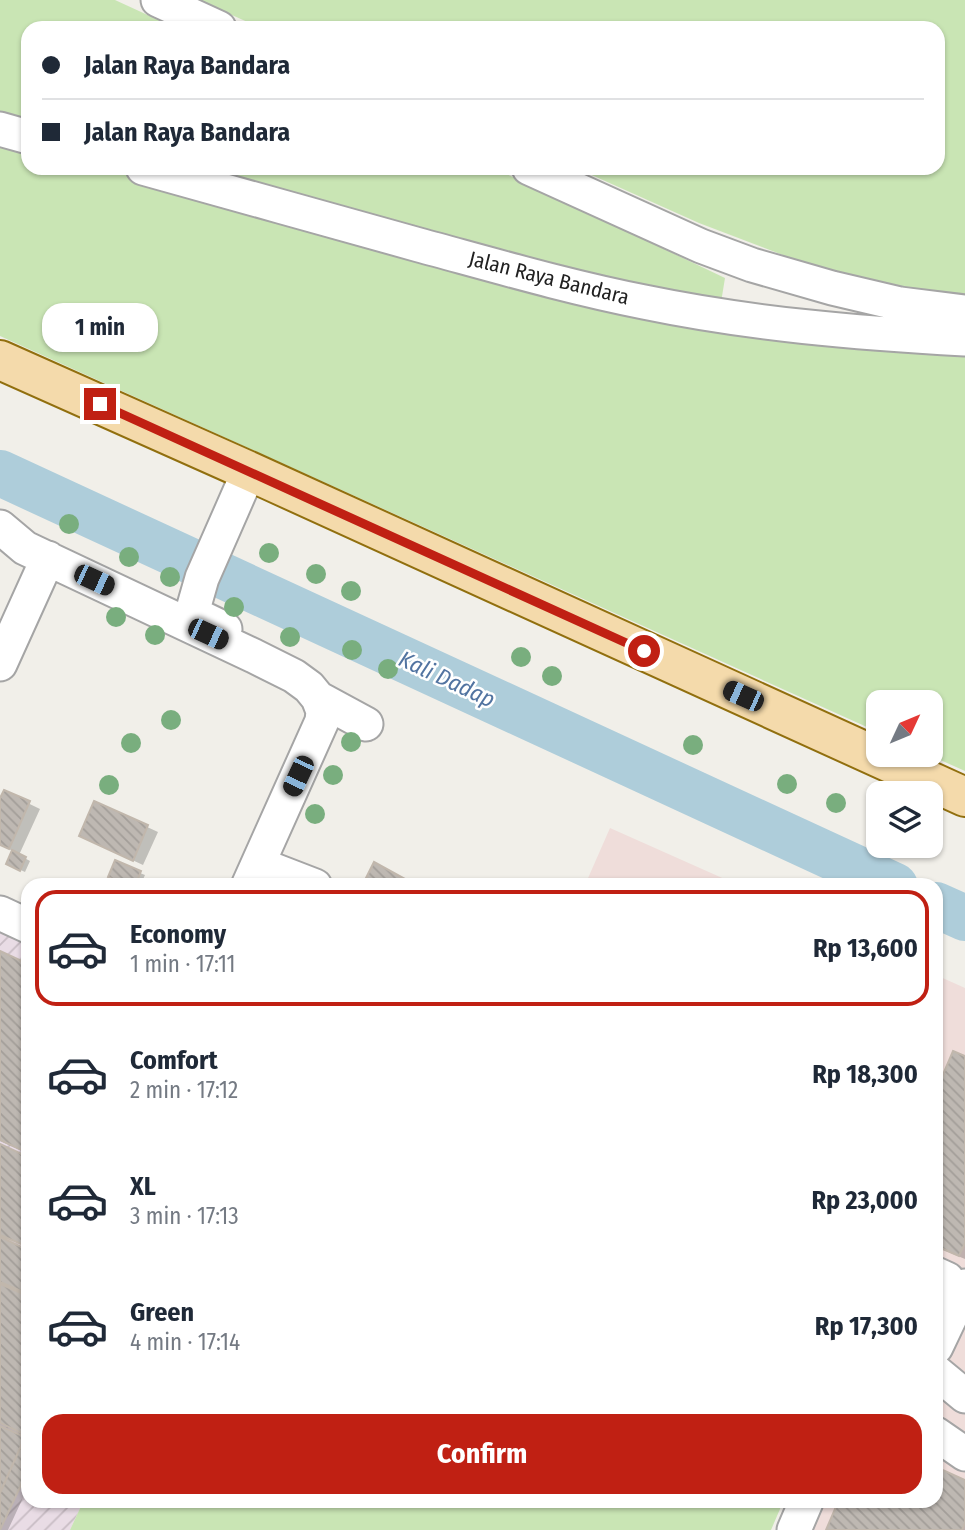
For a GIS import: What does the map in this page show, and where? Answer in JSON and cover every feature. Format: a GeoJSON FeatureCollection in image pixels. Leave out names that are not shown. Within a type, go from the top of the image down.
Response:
{"type":"FeatureCollection","features":[{"type":"Feature","properties":{"kind":"main road"},"geometry":{"type":"LineString","coordinates":[[0,360],[965,797]]}},
{"type":"Feature","properties":{"kind":"street"},"geometry":{"type":"LineString","coordinates":[[158,0],[204,21]]}},
{"type":"Feature","properties":{"kind":"street"},"geometry":{"type":"LineString","coordinates":[[0,129],[21,135]]}},
{"type":"Feature","properties":{"kind":"street","name":"Jalan Raya Bandara"},"geometry":{"type":"LineString","coordinates":[[169,175],[577,287],[643,302],[783,325],[965,339]]}},
{"type":"Feature","properties":{"kind":"street"},"geometry":{"type":"LineString","coordinates":[[544,175],[701,246],[752,265],[900,304],[965,312]]}},
{"type":"Feature","properties":{"kind":"street"},"geometry":{"type":"LineString","coordinates":[[249,471],[202,578],[194,607],[196,614],[302,665],[330,685],[342,711]]}},
{"type":"Feature","properties":{"kind":"street"},"geometry":{"type":"LineString","coordinates":[[0,527],[25,550],[264,661],[302,682],[342,711]]}},
{"type":"Feature","properties":{"kind":"street"},"geometry":{"type":"LineString","coordinates":[[0,664],[25,550]]}},
{"type":"Feature","properties":{"kind":"street"},"geometry":{"type":"LineString","coordinates":[[253,875],[322,721],[323,711],[342,711]]}},
{"type":"Feature","properties":{"kind":"street"},"geometry":{"type":"LineString","coordinates":[[0,913],[21,923]]}},
{"type":"Feature","properties":{"kind":"street"},"geometry":{"type":"LineString","coordinates":[[949,1280],[950,1335]]}},
{"type":"Feature","properties":{"kind":"street"},"geometry":{"type":"LineString","coordinates":[[943,1378],[965,1396]]}},
{"type":"Feature","properties":{"kind":"street"},"geometry":{"type":"LineString","coordinates":[[943,1439],[965,1454]]}},
{"type":"Feature","properties":{"kind":"street"},"geometry":{"type":"LineString","coordinates":[[794,1530],[803,1508]]}},
{"type":"Feature","properties":{"kind":"shaded area"},"geometry":{"type":"Polygon","coordinates":[[[610,828],[722,878],[588,878],[610,828]]]}},
{"type":"Feature","properties":{"kind":"shaded area"},"geometry":{"type":"Polygon","coordinates":[[[0,926],[21,936],[21,1508],[80,1508],[70,1530],[0,1530],[0,926]]]}},
{"type":"Feature","properties":{"kind":"shaded area"},"geometry":{"type":"Polygon","coordinates":[[[943,978],[965,988],[965,1530],[780,1530],[789,1508],[943,1508],[943,978]]]}},
{"type":"Feature","properties":{"kind":"green space"},"geometry":{"type":"Polygon","coordinates":[[[0,0],[115,0],[161,21],[21,21],[21,175],[509,175],[725,278],[716,333],[868,350],[965,355],[965,771],[943,761],[943,690],[866,690],[866,727],[0,336],[0,0]]]}},
{"type":"Feature","properties":{"kind":"green space"},"geometry":{"type":"Polygon","coordinates":[[[198,0],[965,0],[965,295],[915,289],[809,265],[699,223],[592,175],[945,175],[945,21],[245,21],[198,0]]]}},
{"type":"Feature","properties":{"kind":"green space"},"geometry":{"type":"Polygon","coordinates":[[[80,1508],[780,1508],[771,1530],[70,1530],[80,1508]]]}},
{"type":"Feature","properties":{"kind":"building"},"geometry":{"type":"Polygon","coordinates":[[[4,790],[30,801],[9,849],[0,845],[0,798],[4,790]]]}},
{"type":"Feature","properties":{"kind":"building"},"geometry":{"type":"Polygon","coordinates":[[[94,801],[148,825],[133,861],[79,836],[94,801]]]}},
{"type":"Feature","properties":{"kind":"building"},"geometry":{"type":"Polygon","coordinates":[[[12,850],[26,857],[20,871],[6,864],[12,850]]]}},
{"type":"Feature","properties":{"kind":"building"},"geometry":{"type":"Polygon","coordinates":[[[115,860],[141,871],[138,878],[108,877],[115,860]]]}},
{"type":"Feature","properties":{"kind":"building"},"geometry":{"type":"Polygon","coordinates":[[[374,862],[403,878],[366,878],[374,862]]]}},
{"type":"Feature","properties":{"kind":"building"},"geometry":{"type":"Polygon","coordinates":[[[0,951],[21,961],[21,1150],[0,1140],[0,951]]]}},
{"type":"Feature","properties":{"kind":"building"},"geometry":{"type":"Polygon","coordinates":[[[953,1051],[965,1056],[965,1243],[959,1256],[943,1249],[943,1075],[953,1051]]]}},
{"type":"Feature","properties":{"kind":"building"},"geometry":{"type":"Polygon","coordinates":[[[0,1144],[21,1154],[21,1244],[0,1235],[0,1144]]]}},
{"type":"Feature","properties":{"kind":"building"},"geometry":{"type":"Polygon","coordinates":[[[0,1237],[21,1247],[21,1291],[0,1282],[0,1237]]]}},
{"type":"Feature","properties":{"kind":"building"},"geometry":{"type":"Polygon","coordinates":[[[0,1284],[21,1293],[21,1433],[0,1423],[0,1284]]]}},
{"type":"Feature","properties":{"kind":"building"},"geometry":{"type":"Polygon","coordinates":[[[0,1426],[21,1435],[21,1446],[0,1493],[0,1426]]]}},
{"type":"Feature","properties":{"kind":"building"},"geometry":{"type":"Polygon","coordinates":[[[21,1446],[21,1485],[0,1530],[0,1493],[21,1446]]]}},
{"type":"Feature","properties":{"kind":"building"},"geometry":{"type":"Polygon","coordinates":[[[943,1470],[965,1480],[965,1523],[962,1530],[826,1530],[835,1508],[943,1508],[943,1470]]]}},
{"type":"Feature","properties":{"kind":"waterway","name":"Kali Dadap"},"geometry":{"type":"LineString","coordinates":[[0,473],[878,878]]}},
{"type":"Feature","properties":{"kind":"waterway","name":"Kali Dadap"},"geometry":{"type":"LineString","coordinates":[[943,908],[965,918]]}},
{"type":"Feature","properties":{"kind":"route"},"geometry":{"type":"LineString","coordinates":[[100,404],[644,651]]}}]}
